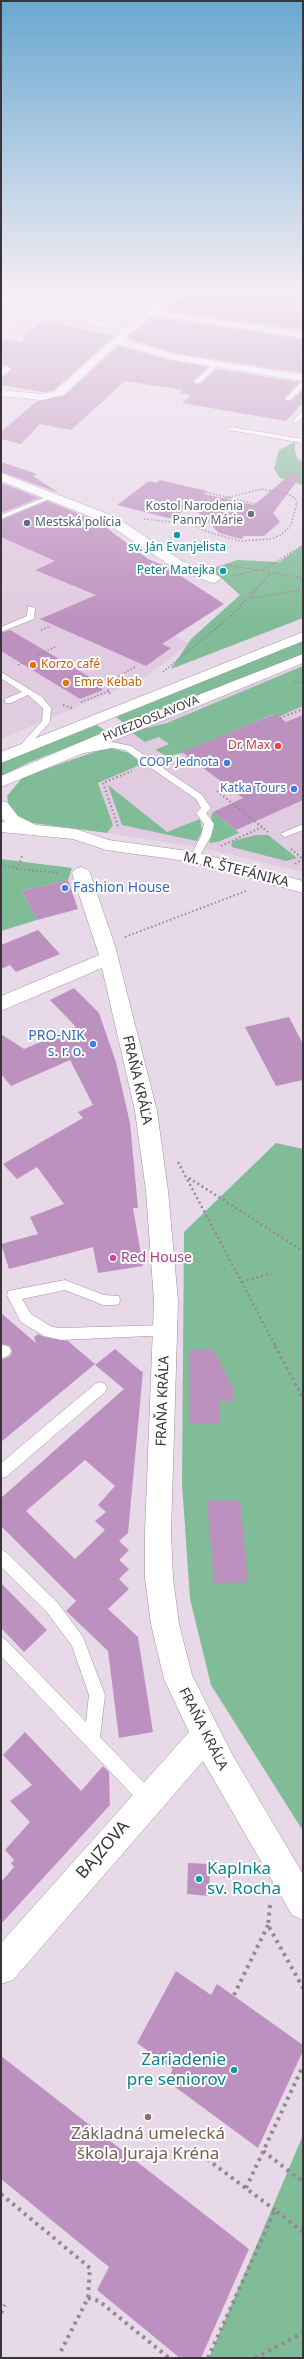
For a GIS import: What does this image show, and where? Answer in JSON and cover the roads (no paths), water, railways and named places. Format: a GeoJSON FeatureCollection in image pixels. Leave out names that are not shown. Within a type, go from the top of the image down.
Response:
{"type":"FeatureCollection","features":[{"type":"Feature","properties":{"kind":"street"},"geometry":{"type":"LineString","coordinates":[[1,477],[112,520],[177,564],[214,579]]}},
{"type":"Feature","properties":{"kind":"street","name":"HVIEZDOSLAVOVA"},"geometry":{"type":"LineString","coordinates":[[1,758],[303,636]]}},
{"type":"Feature","properties":{"kind":"street","name":"HVIEZDOSLAVOVA"},"geometry":{"type":"LineString","coordinates":[[8,779],[70,752],[303,658]]}},
{"type":"Feature","properties":{"kind":"street"},"geometry":{"type":"LineString","coordinates":[[1,794],[8,779]]}},
{"type":"Feature","properties":{"kind":"street","name":"M. R. ŠTEFÁNIKA"},"geometry":{"type":"LineString","coordinates":[[1,806],[12,820],[32,829]]}},
{"type":"Feature","properties":{"kind":"street","name":"M. R. ŠTEFÁNIKA"},"geometry":{"type":"LineString","coordinates":[[1,827],[76,834],[97,843]]}},
{"type":"Feature","properties":{"kind":"street","name":"M. R. ŠTEFÁNIKA"},"geometry":{"type":"LineString","coordinates":[[1,839],[67,845],[97,843],[195,857],[303,887]]}},
{"type":"Feature","properties":{"kind":"street","name":"FRAŇA KRÁĽA"},"geometry":{"type":"LineString","coordinates":[[81,873],[107,952],[146,1111],[157,1191],[166,1301],[158,1524],[159,1578],[165,1624],[178,1679],[207,1734],[221,1765],[303,1904]]}},
{"type":"Feature","properties":{"kind":"street"},"geometry":{"type":"LineString","coordinates":[[1,1004],[107,952]]}},
{"type":"Feature","properties":{"kind":"street","name":"BAJZOVA"},"geometry":{"type":"LineString","coordinates":[[1,1968],[148,1799],[207,1734]]}},
{"type":"Feature","properties":{"kind":"lane"},"geometry":{"type":"LineString","coordinates":[[295,421],[303,413]]}},
{"type":"Feature","properties":{"kind":"lane"},"geometry":{"type":"LineString","coordinates":[[231,429],[303,441]]}},
{"type":"Feature","properties":{"kind":"lane"},"geometry":{"type":"LineString","coordinates":[[1,517],[53,496]]}},
{"type":"Feature","properties":{"kind":"lane"},"geometry":{"type":"LineString","coordinates":[[1,630],[31,617],[31,608]]}},
{"type":"Feature","properties":{"kind":"lane"},"geometry":{"type":"LineString","coordinates":[[1,674],[39,700],[47,708],[46,722],[21,749]]}},
{"type":"Feature","properties":{"kind":"lane"},"geometry":{"type":"LineString","coordinates":[[8,701],[28,692]]}},
{"type":"Feature","properties":{"kind":"lane"},"geometry":{"type":"LineString","coordinates":[[70,752],[112,745],[128,748],[199,797],[206,808],[200,813],[209,824],[206,836],[195,857]]}},
{"type":"Feature","properties":{"kind":"lane"},"geometry":{"type":"LineString","coordinates":[[285,834],[303,827]]}},
{"type":"Feature","properties":{"kind":"lane"},"geometry":{"type":"LineString","coordinates":[[114,1300],[102,1300],[65,1285],[13,1295],[26,1318],[49,1332],[61,1334],[166,1331]]}},
{"type":"Feature","properties":{"kind":"lane"},"geometry":{"type":"LineString","coordinates":[[1,1472],[100,1388]]}},
{"type":"Feature","properties":{"kind":"lane"},"geometry":{"type":"LineString","coordinates":[[1,1557],[52,1607],[78,1642],[97,1695],[92,1740]]}},
{"type":"Feature","properties":{"kind":"lane"},"geometry":{"type":"LineString","coordinates":[[1,1645],[148,1799]]}},
{"type":"Feature","properties":{"kind":"place","name":"Kostol Narodenia Panny Márie"},"geometry":{"type":"Point","coordinates":[251,514]}},
{"type":"Feature","properties":{"kind":"place","name":"Mestská polícia"},"geometry":{"type":"Point","coordinates":[27,523]}},
{"type":"Feature","properties":{"kind":"place","name":"sv. Ján Evanjelista"},"geometry":{"type":"Point","coordinates":[177,535]}},
{"type":"Feature","properties":{"kind":"place","name":"Peter Matejka"},"geometry":{"type":"Point","coordinates":[223,571]}},
{"type":"Feature","properties":{"kind":"place","name":"Korzo café"},"geometry":{"type":"Point","coordinates":[33,665]}},
{"type":"Feature","properties":{"kind":"place","name":"Emre Kebab"},"geometry":{"type":"Point","coordinates":[66,683]}},
{"type":"Feature","properties":{"kind":"place","name":"Dr. Max"},"geometry":{"type":"Point","coordinates":[278,746]}},
{"type":"Feature","properties":{"kind":"place","name":"COOP Jednota"},"geometry":{"type":"Point","coordinates":[227,763]}},
{"type":"Feature","properties":{"kind":"place","name":"Katka Tours"},"geometry":{"type":"Point","coordinates":[294,789]}},
{"type":"Feature","properties":{"kind":"place","name":"Fashion House"},"geometry":{"type":"Point","coordinates":[65,888]}},
{"type":"Feature","properties":{"kind":"place","name":"PRO-NIK s. r. o."},"geometry":{"type":"Point","coordinates":[93,1044]}},
{"type":"Feature","properties":{"kind":"place","name":"Red House"},"geometry":{"type":"Point","coordinates":[113,1258]}},
{"type":"Feature","properties":{"kind":"place","name":"Kaplnka sv. Rocha"},"geometry":{"type":"Point","coordinates":[199,1879]}},
{"type":"Feature","properties":{"kind":"place","name":"Zariadenie pre seniorov"},"geometry":{"type":"Point","coordinates":[234,2070]}},
{"type":"Feature","properties":{"kind":"place","name":"Základná umelecká škola Juraja Kréna"},"geometry":{"type":"Point","coordinates":[148,2117]}}]}
